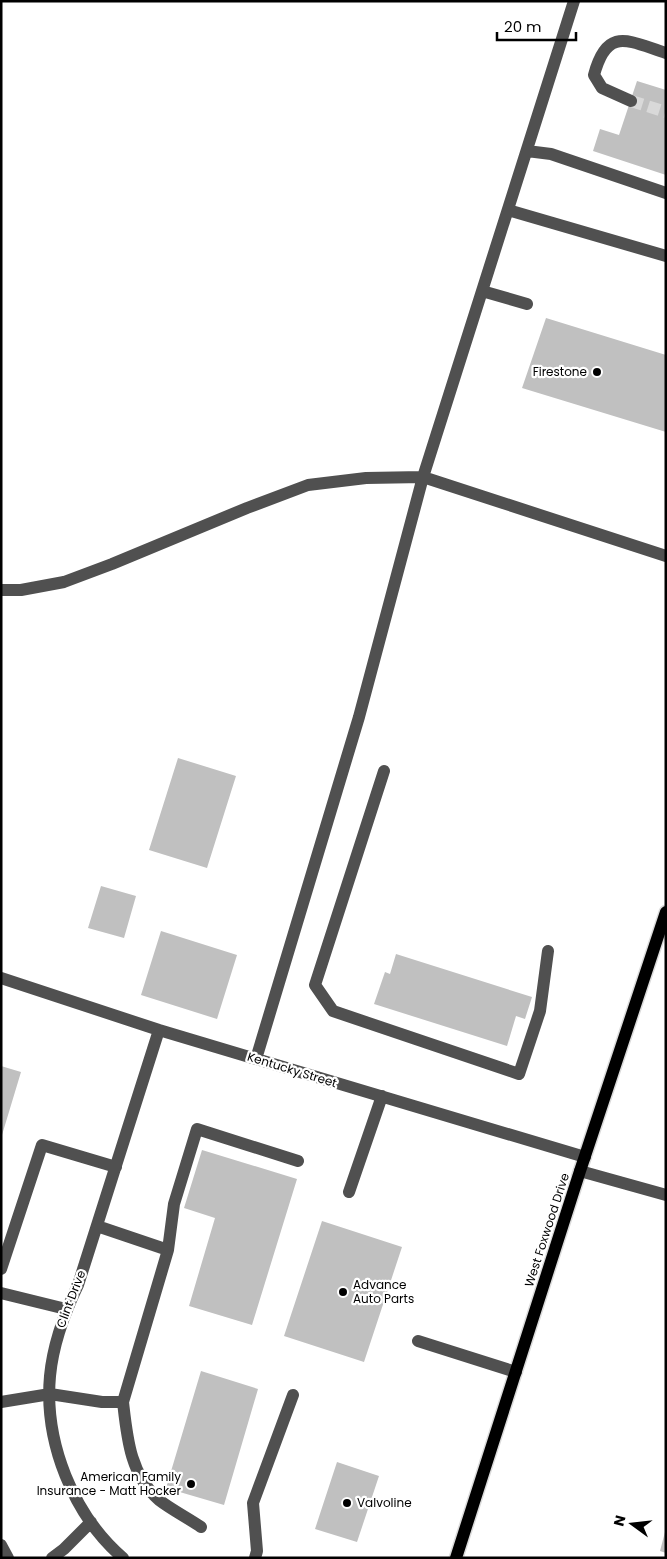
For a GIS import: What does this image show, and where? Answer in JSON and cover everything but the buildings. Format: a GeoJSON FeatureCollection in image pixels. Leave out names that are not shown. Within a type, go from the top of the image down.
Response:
{"type":"FeatureCollection","features":[{"type":"Feature","properties":{"kind":"main road","name":"West Foxwood Drive"},"geometry":{"type":"LineString","coordinates":[[456,1558],[580,1170],[666,912]]}},
{"type":"Feature","properties":{"kind":"street"},"geometry":{"type":"LineString","coordinates":[[256,1059],[359,717],[424,478],[574,1]]}},
{"type":"Feature","properties":{"kind":"street"},"geometry":{"type":"LineString","coordinates":[[631,101],[602,88],[594,76],[598,60],[609,44],[625,40],[666,53]]}},
{"type":"Feature","properties":{"kind":"street"},"geometry":{"type":"LineString","coordinates":[[527,151],[551,154],[666,192]]}},
{"type":"Feature","properties":{"kind":"street"},"geometry":{"type":"LineString","coordinates":[[508,210],[666,256]]}},
{"type":"Feature","properties":{"kind":"street"},"geometry":{"type":"LineString","coordinates":[[482,291],[526,304]]}},
{"type":"Feature","properties":{"kind":"street"},"geometry":{"type":"LineString","coordinates":[[1,590],[22,590],[64,582],[308,485],[366,478],[424,478],[666,556]]}},
{"type":"Feature","properties":{"kind":"street"},"geometry":{"type":"LineString","coordinates":[[384,772],[315,985],[333,1011],[519,1074],[540,1011],[548,952]]}},
{"type":"Feature","properties":{"kind":"street","name":"Kentucky Street"},"geometry":{"type":"LineString","coordinates":[[1,978],[159,1030],[585,1157]]}},
{"type":"Feature","properties":{"kind":"street","name":"Clint Drive"},"geometry":{"type":"LineString","coordinates":[[124,1558],[91,1522],[71,1489],[58,1453],[50,1415],[50,1377],[57,1339],[66,1309],[78,1285],[159,1030]]}},
{"type":"Feature","properties":{"kind":"street"},"geometry":{"type":"LineString","coordinates":[[349,1192],[382,1096]]}},
{"type":"Feature","properties":{"kind":"street"},"geometry":{"type":"LineString","coordinates":[[202,1527],[159,1500],[138,1476],[128,1443],[123,1402],[168,1250],[174,1204],[197,1129],[298,1160]]}},
{"type":"Feature","properties":{"kind":"street"},"geometry":{"type":"LineString","coordinates":[[1,1269],[42,1145],[116,1167]]}},
{"type":"Feature","properties":{"kind":"street"},"geometry":{"type":"LineString","coordinates":[[580,1170],[666,1195]]}},
{"type":"Feature","properties":{"kind":"street"},"geometry":{"type":"LineString","coordinates":[[97,1226],[168,1250]]}},
{"type":"Feature","properties":{"kind":"street"},"geometry":{"type":"LineString","coordinates":[[1,1293],[66,1309]]}},
{"type":"Feature","properties":{"kind":"street"},"geometry":{"type":"LineString","coordinates":[[418,1341],[516,1372]]}},
{"type":"Feature","properties":{"kind":"street"},"geometry":{"type":"LineString","coordinates":[[1,1402],[50,1394],[102,1402],[123,1402]]}},
{"type":"Feature","properties":{"kind":"street"},"geometry":{"type":"LineString","coordinates":[[256,1554],[253,1503],[293,1395]]}},
{"type":"Feature","properties":{"kind":"street"},"geometry":{"type":"LineString","coordinates":[[52,1558],[64,1549],[91,1522]]}},
{"type":"Feature","properties":{"kind":"street"},"geometry":{"type":"LineString","coordinates":[[1,1545],[8,1558]]}},
{"type":"Feature","properties":{"kind":"tunnel"},"geometry":{"type":"LineString","coordinates":[[631,101],[666,112]]}},
{"type":"Feature","properties":{"kind":"place","name":"Firestone"},"geometry":{"type":"Point","coordinates":[597,372]}},
{"type":"Feature","properties":{"kind":"place","name":"Advance Auto Parts"},"geometry":{"type":"Point","coordinates":[343,1292]}},
{"type":"Feature","properties":{"kind":"place","name":"American Family Insurance - Matt Hocker"},"geometry":{"type":"Point","coordinates":[191,1484]}},
{"type":"Feature","properties":{"kind":"place","name":"Valvoline"},"geometry":{"type":"Point","coordinates":[347,1503]}}]}
